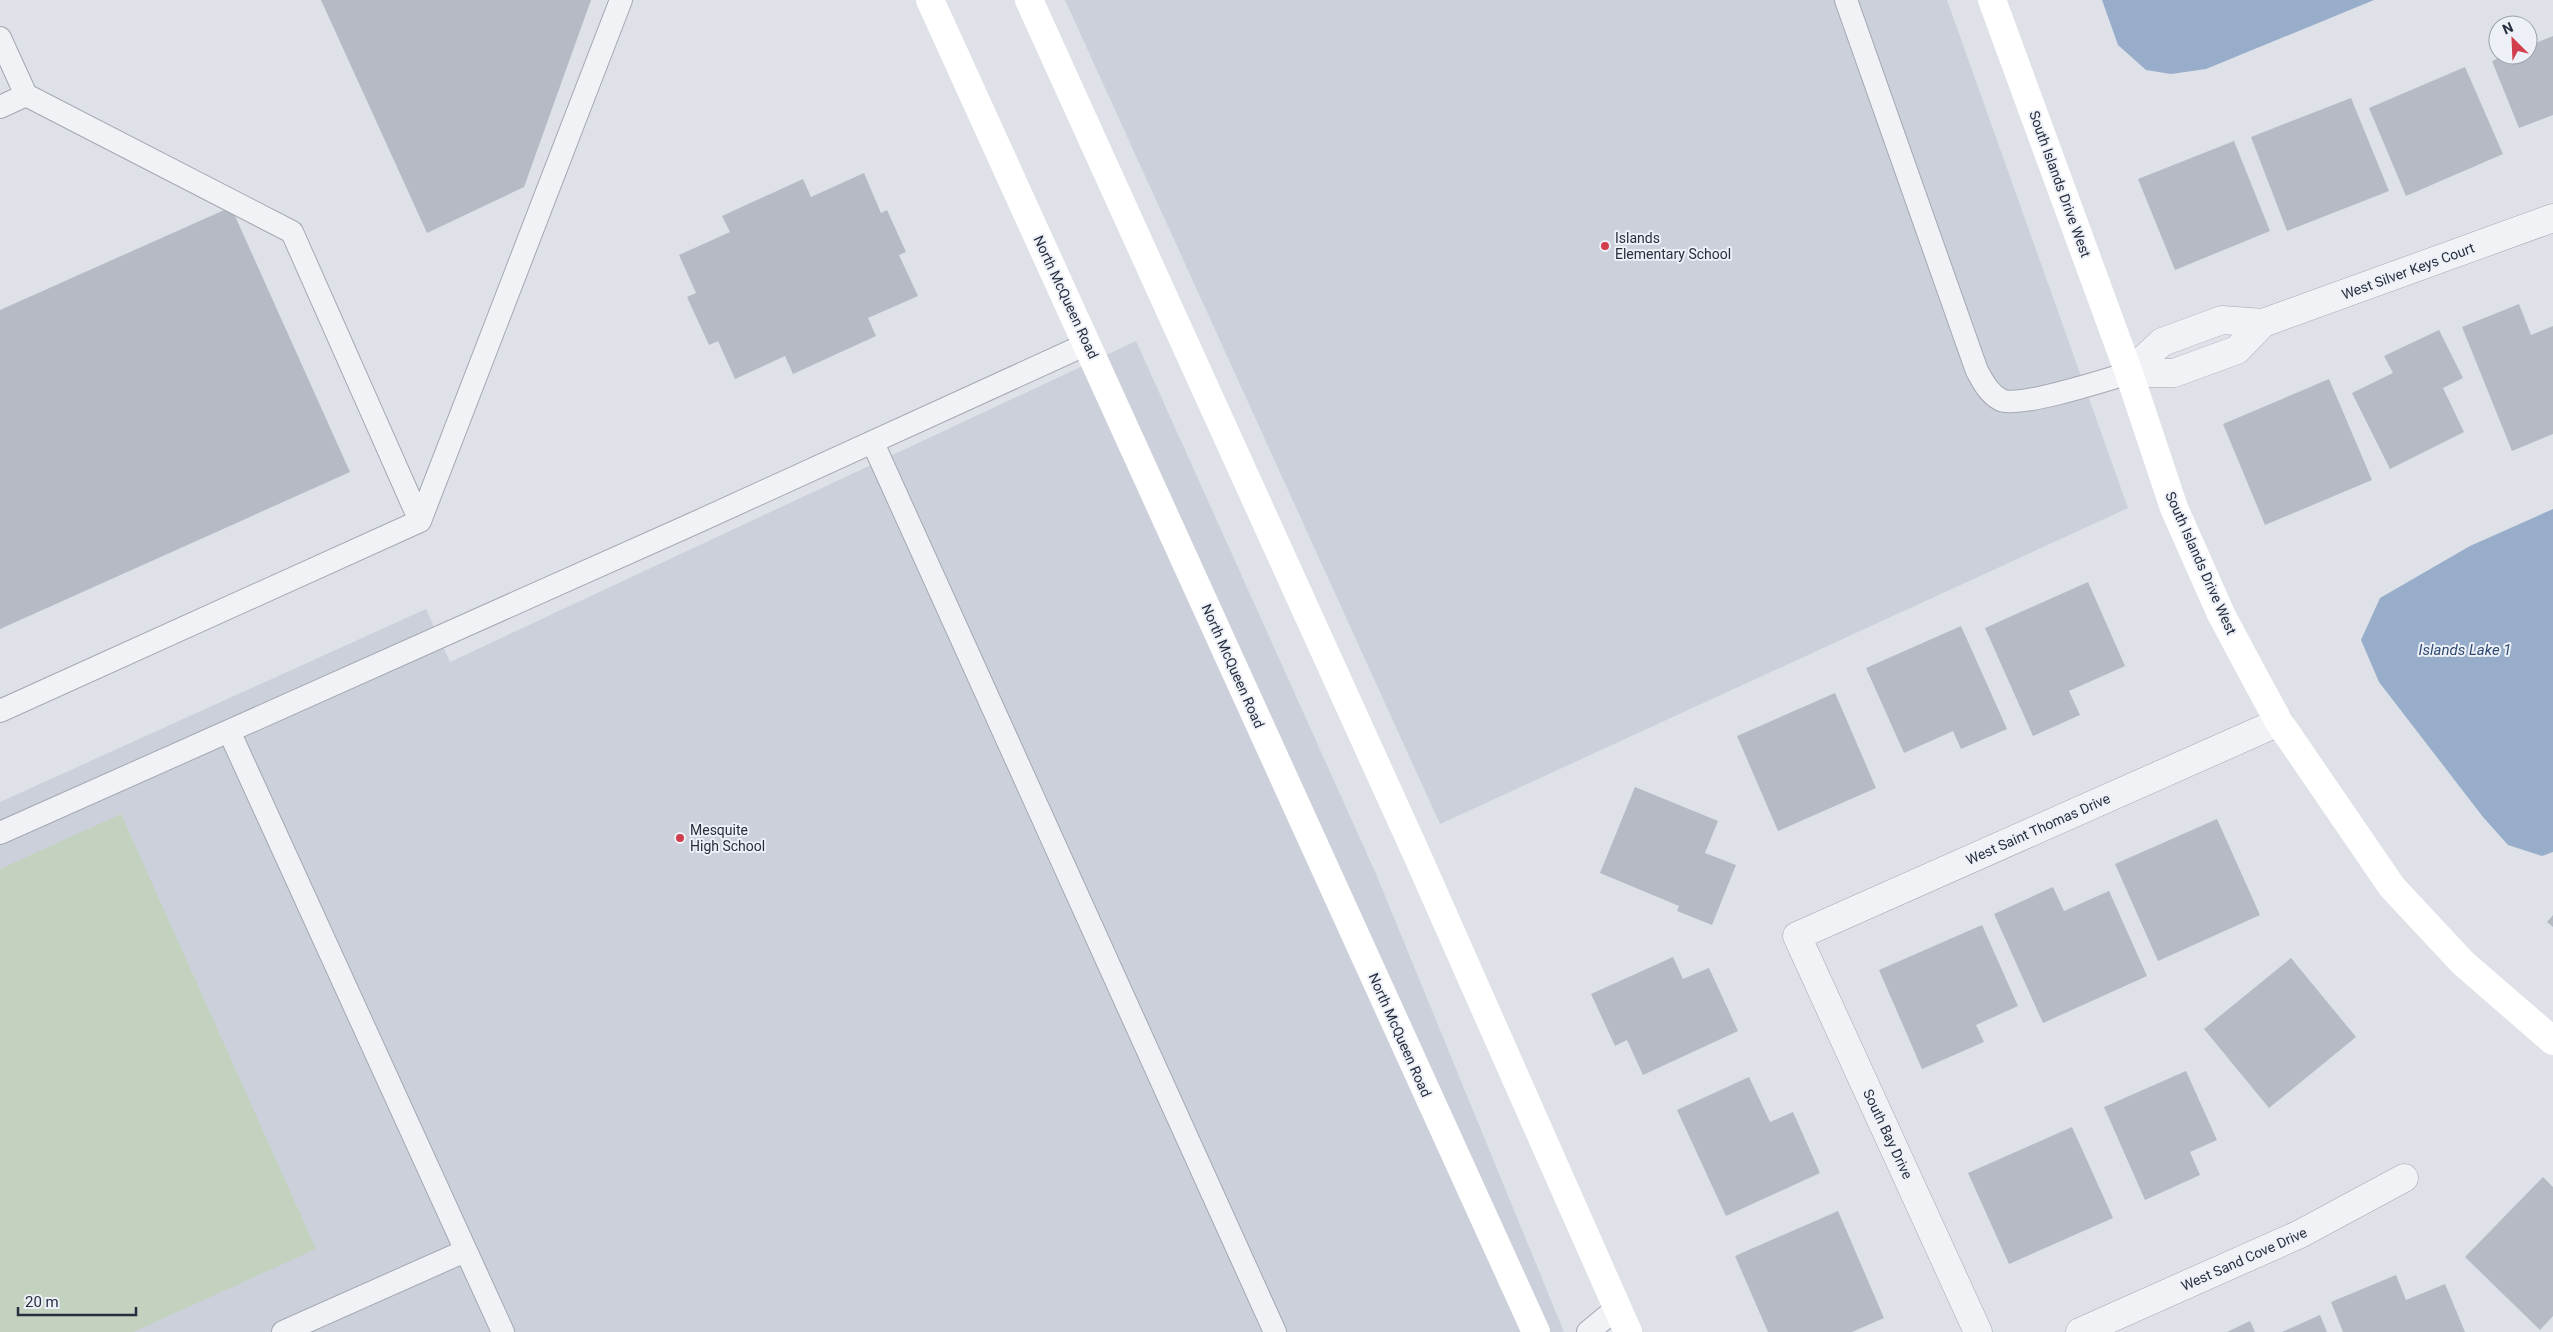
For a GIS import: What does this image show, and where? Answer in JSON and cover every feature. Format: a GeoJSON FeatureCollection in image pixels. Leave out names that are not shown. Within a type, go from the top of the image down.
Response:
{"type":"FeatureCollection","features":[{"type":"Feature","properties":{"kind":"main road","name":"North McQueen Road"},"geometry":{"type":"LineString","coordinates":[[930,0],[1536,1332]]}},
{"type":"Feature","properties":{"kind":"main road"},"geometry":{"type":"LineString","coordinates":[[1029,0],[1413,846],[1623,1320]]}},
{"type":"Feature","properties":{"kind":"main road","name":"South Islands Drive West"},"geometry":{"type":"LineString","coordinates":[[1992,0],[2129,373],[2174,508],[2221,614],[2280,722],[2392,886],[2462,964],[2553,1041]]}},
{"type":"Feature","properties":{"kind":"street","name":"West Silver Keys Court"},"geometry":{"type":"LineString","coordinates":[[2129,373],[2162,342],[2222,320],[2263,323],[2553,218]]}},
{"type":"Feature","properties":{"kind":"street","name":"West Saint Thomas Drive"},"geometry":{"type":"LineString","coordinates":[[1797,936],[2280,722]]}},
{"type":"Feature","properties":{"kind":"street","name":"South Bay Drive"},"geometry":{"type":"LineString","coordinates":[[1797,936],[1978,1332]]}},
{"type":"Feature","properties":{"kind":"street","name":"West Sand Cove Drive"},"geometry":{"type":"LineString","coordinates":[[2080,1332],[2300,1234],[2404,1178]]}},
{"type":"Feature","properties":{"kind":"lane"},"geometry":{"type":"LineString","coordinates":[[0,711],[420,521],[621,0]]}},
{"type":"Feature","properties":{"kind":"lane"},"geometry":{"type":"LineString","coordinates":[[1846,0],[1977,370],[1988,390],[2002,401],[2023,401],[2129,373]]}},
{"type":"Feature","properties":{"kind":"lane"},"geometry":{"type":"LineString","coordinates":[[0,38],[26,95],[292,232],[420,521]]}},
{"type":"Feature","properties":{"kind":"lane"},"geometry":{"type":"LineString","coordinates":[[0,107],[26,95]]}},
{"type":"Feature","properties":{"kind":"lane"},"geometry":{"type":"LineString","coordinates":[[0,833],[873,443],[1087,344]]}},
{"type":"Feature","properties":{"kind":"lane"},"geometry":{"type":"LineString","coordinates":[[873,443],[1275,1332]]}},
{"type":"Feature","properties":{"kind":"lane"},"geometry":{"type":"LineString","coordinates":[[229,731],[503,1332]]}},
{"type":"Feature","properties":{"kind":"lane"},"geometry":{"type":"LineString","coordinates":[[283,1332],[465,1251]]}},
{"type":"Feature","properties":{"kind":"lane"},"geometry":{"type":"LineString","coordinates":[[1588,1332],[1623,1320]]}},
{"type":"Feature","properties":{"kind":"shaded area","name":"Islands Elementary School"},"geometry":{"type":"Polygon","coordinates":[[[1065,0],[1947,0],[2128,508],[1440,824],[1065,0]]]}},
{"type":"Feature","properties":{"kind":"shaded area","name":"Mesquite High School"},"geometry":{"type":"Polygon","coordinates":[[[1136,341],[1376,874],[1564,1332],[0,1332],[0,802],[426,609],[450,662],[1136,341]]]}},
{"type":"Feature","properties":{"kind":"green space"},"geometry":{"type":"Polygon","coordinates":[[[121,814],[316,1249],[133,1332],[0,1332],[0,869],[121,814]]]}},
{"type":"Feature","properties":{"kind":"water"},"geometry":{"type":"Polygon","coordinates":[[[2102,0],[2374,0],[2206,69],[2171,74],[2146,70],[2118,45],[2102,0]]]}},
{"type":"Feature","properties":{"kind":"water","name":"Islands Lake 1"},"geometry":{"type":"Polygon","coordinates":[[[2553,509],[2553,852],[2542,856],[2508,845],[2483,817],[2379,682],[2361,640],[2380,598],[2470,546],[2553,509]]]}},
{"type":"Feature","properties":{"kind":"building"},"geometry":{"type":"Polygon","coordinates":[[[321,0],[591,0],[524,187],[427,233],[321,0]]]}},
{"type":"Feature","properties":{"kind":"building"},"geometry":{"type":"Polygon","coordinates":[[[2553,36],[2553,115],[2519,128],[2494,65],[2538,65],[2538,42],[2553,36]]]}},
{"type":"Feature","properties":{"kind":"building"},"geometry":{"type":"Polygon","coordinates":[[[2465,67],[2503,154],[2406,196],[2369,108],[2465,67]]]}},
{"type":"Feature","properties":{"kind":"building"},"geometry":{"type":"Polygon","coordinates":[[[2351,98],[2389,191],[2287,231],[2251,137],[2351,98]]]}},
{"type":"Feature","properties":{"kind":"building"},"geometry":{"type":"Polygon","coordinates":[[[2234,141],[2270,231],[2175,270],[2138,179],[2234,141]]]}},
{"type":"Feature","properties":{"kind":"building"},"geometry":{"type":"Polygon","coordinates":[[[864,173],[881,213],[887,210],[906,252],[899,255],[918,296],[868,318],[876,336],[793,374],[785,356],[735,379],[718,341],[709,345],[687,297],[696,293],[679,255],[730,232],[722,216],[803,179],[811,197],[864,173]]]}},
{"type":"Feature","properties":{"kind":"building"},"geometry":{"type":"Polygon","coordinates":[[[231,207],[350,472],[0,629],[0,310],[231,207]]]}},
{"type":"Feature","properties":{"kind":"building"},"geometry":{"type":"Polygon","coordinates":[[[2519,304],[2531,335],[2553,326],[2553,434],[2512,451],[2462,327],[2519,304]]]}},
{"type":"Feature","properties":{"kind":"building"},"geometry":{"type":"Polygon","coordinates":[[[2439,330],[2463,378],[2443,388],[2464,432],[2390,469],[2352,393],[2393,373],[2384,356],[2439,330]]]}},
{"type":"Feature","properties":{"kind":"building"},"geometry":{"type":"Polygon","coordinates":[[[2329,379],[2372,480],[2265,525],[2223,424],[2329,379]]]}},
{"type":"Feature","properties":{"kind":"building"},"geometry":{"type":"Polygon","coordinates":[[[2088,582],[2125,666],[2069,691],[2080,715],[2033,736],[1985,628],[2088,582]]]}},
{"type":"Feature","properties":{"kind":"building"},"geometry":{"type":"Polygon","coordinates":[[[1961,626],[2007,729],[1961,749],[1953,731],[1904,753],[1866,668],[1961,626]]]}},
{"type":"Feature","properties":{"kind":"building"},"geometry":{"type":"Polygon","coordinates":[[[1835,693],[1876,788],[1778,831],[1737,736],[1835,693]]]}},
{"type":"Feature","properties":{"kind":"building"},"geometry":{"type":"Polygon","coordinates":[[[1635,787],[1718,821],[1705,853],[1736,865],[1712,925],[1677,911],[1679,906],[1600,873],[1635,787]]]}},
{"type":"Feature","properties":{"kind":"building"},"geometry":{"type":"Polygon","coordinates":[[[2217,819],[2260,915],[2158,961],[2115,864],[2217,819]]]}},
{"type":"Feature","properties":{"kind":"building"},"geometry":{"type":"Polygon","coordinates":[[[2053,887],[2064,911],[2109,891],[2147,976],[2043,1023],[1994,914],[2053,887]]]}},
{"type":"Feature","properties":{"kind":"building"},"geometry":{"type":"Polygon","coordinates":[[[2553,915],[2553,927],[2547,922],[2553,915]]]}},
{"type":"Feature","properties":{"kind":"building"},"geometry":{"type":"Polygon","coordinates":[[[1982,925],[2018,1006],[1976,1025],[1984,1042],[1922,1069],[1879,970],[1982,925]]]}},
{"type":"Feature","properties":{"kind":"building"},"geometry":{"type":"Polygon","coordinates":[[[1673,957],[1683,979],[1709,968],[1738,1031],[1643,1075],[1627,1040],[1615,1046],[1591,994],[1673,957]]]}},
{"type":"Feature","properties":{"kind":"building"},"geometry":{"type":"Polygon","coordinates":[[[2291,958],[2356,1037],[2269,1108],[2204,1029],[2291,958]]]}},
{"type":"Feature","properties":{"kind":"building"},"geometry":{"type":"Polygon","coordinates":[[[2186,1071],[2217,1140],[2190,1152],[2200,1175],[2145,1200],[2104,1107],[2186,1071]]]}},
{"type":"Feature","properties":{"kind":"building"},"geometry":{"type":"Polygon","coordinates":[[[1749,1077],[1770,1122],[1793,1112],[1820,1173],[1726,1216],[1677,1110],[1749,1077]]]}},
{"type":"Feature","properties":{"kind":"building"},"geometry":{"type":"Polygon","coordinates":[[[2072,1127],[2113,1218],[2009,1264],[1968,1173],[2072,1127]]]}},
{"type":"Feature","properties":{"kind":"building"},"geometry":{"type":"Polygon","coordinates":[[[2543,1177],[2553,1187],[2553,1316],[2540,1330],[2465,1257],[2543,1177]]]}},
{"type":"Feature","properties":{"kind":"building"},"geometry":{"type":"Polygon","coordinates":[[[1838,1211],[1884,1318],[1852,1332],[1768,1332],[1735,1256],[1838,1211]]]}},
{"type":"Feature","properties":{"kind":"building"},"geometry":{"type":"Polygon","coordinates":[[[2396,1275],[2406,1300],[2445,1284],[2465,1332],[2343,1332],[2331,1302],[2396,1275]]]}},
{"type":"Feature","properties":{"kind":"building"},"geometry":{"type":"Polygon","coordinates":[[[2320,1315],[2327,1332],[2282,1332],[2320,1315]]]}},
{"type":"Feature","properties":{"kind":"building"},"geometry":{"type":"Polygon","coordinates":[[[2250,1321],[2255,1332],[2227,1332],[2250,1321]]]}},
{"type":"Feature","properties":{"kind":"place","name":"Islands Elementary School"},"geometry":{"type":"Point","coordinates":[1605,246]}},
{"type":"Feature","properties":{"kind":"place","name":"Mesquite High School"},"geometry":{"type":"Point","coordinates":[680,838]}}]}
